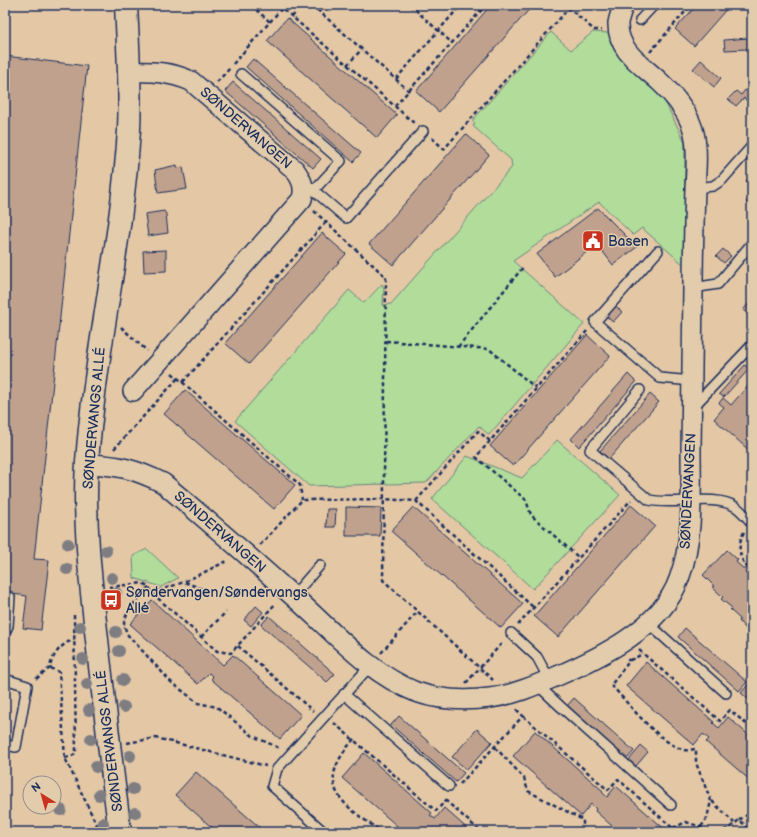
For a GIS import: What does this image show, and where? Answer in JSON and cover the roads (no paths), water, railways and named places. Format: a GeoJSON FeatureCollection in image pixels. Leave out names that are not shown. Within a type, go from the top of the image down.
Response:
{"type":"FeatureCollection","features":[{"type":"Feature","properties":{"kind":"street","name":"SØNDERVANGS ALLÉ"},"geometry":{"type":"LineString","coordinates":[[120,832],[109,746],[88,550],[86,513],[94,464],[93,392],[122,206],[129,130],[130,72],[126,5]]}},
{"type":"Feature","properties":{"kind":"street","name":"SØNDERVANGEN"},"geometry":{"type":"LineString","coordinates":[[94,464],[121,466],[145,474],[163,483],[290,593],[370,666],[390,679],[418,693],[455,699],[490,698],[506,695],[545,681],[589,662],[627,639],[648,622],[666,603],[678,581],[686,554],[691,501],[693,288],[697,158],[694,132],[683,110],[672,95],[630,57],[621,39],[618,22],[623,5]]}},
{"type":"Feature","properties":{"kind":"street","name":"SØNDERVANGEN"},"geometry":{"type":"LineString","coordinates":[[130,72],[156,71],[175,74],[191,81],[295,170],[306,190]]}},
{"type":"Feature","properties":{"kind":"street"},"geometry":{"type":"LineString","coordinates":[[133,391],[306,190]]}},
{"type":"Feature","properties":{"kind":"lane"},"geometry":{"type":"LineString","coordinates":[[640,20],[654,5]]}},
{"type":"Feature","properties":{"kind":"lane"},"geometry":{"type":"LineString","coordinates":[[241,74],[340,161],[306,190],[346,218],[423,131]]}},
{"type":"Feature","properties":{"kind":"lane"},"geometry":{"type":"LineString","coordinates":[[695,188],[713,186],[722,180],[752,146]]}},
{"type":"Feature","properties":{"kind":"lane"},"geometry":{"type":"LineString","coordinates":[[693,288],[718,284],[752,243]]}},
{"type":"Feature","properties":{"kind":"lane"},"geometry":{"type":"LineString","coordinates":[[658,251],[595,322],[660,378],[692,381]]}},
{"type":"Feature","properties":{"kind":"lane"},"geometry":{"type":"LineString","coordinates":[[692,408],[752,345]]}},
{"type":"Feature","properties":{"kind":"lane"},"geometry":{"type":"LineString","coordinates":[[640,390],[590,450],[650,500],[661,502],[721,502],[736,507],[752,522]]}},
{"type":"Feature","properties":{"kind":"lane"},"geometry":{"type":"LineString","coordinates":[[290,593],[320,565]]}},
{"type":"Feature","properties":{"kind":"lane"},"geometry":{"type":"LineString","coordinates":[[5,632],[8,626],[10,597]]}},
{"type":"Feature","properties":{"kind":"lane"},"geometry":{"type":"LineString","coordinates":[[648,622],[726,693]]}},
{"type":"Feature","properties":{"kind":"lane"},"geometry":{"type":"LineString","coordinates":[[511,633],[537,657],[545,681],[544,690],[560,706],[671,804]]}},
{"type":"Feature","properties":{"kind":"lane"},"geometry":{"type":"LineString","coordinates":[[324,832],[272,786],[277,769],[370,666]]}},
{"type":"Feature","properties":{"kind":"lane"},"geometry":{"type":"LineString","coordinates":[[5,679],[27,686],[16,747],[5,745]]}},
{"type":"Feature","properties":{"kind":"lane"},"geometry":{"type":"LineString","coordinates":[[344,694],[449,786]]}},
{"type":"Feature","properties":{"kind":"place","name":"Basen"},"geometry":{"type":"Point","coordinates":[593,241]}},
{"type":"Feature","properties":{"kind":"place","name":"Søndervangen/Søndervangs Allé"},"geometry":{"type":"Point","coordinates":[111,600]}}]}
